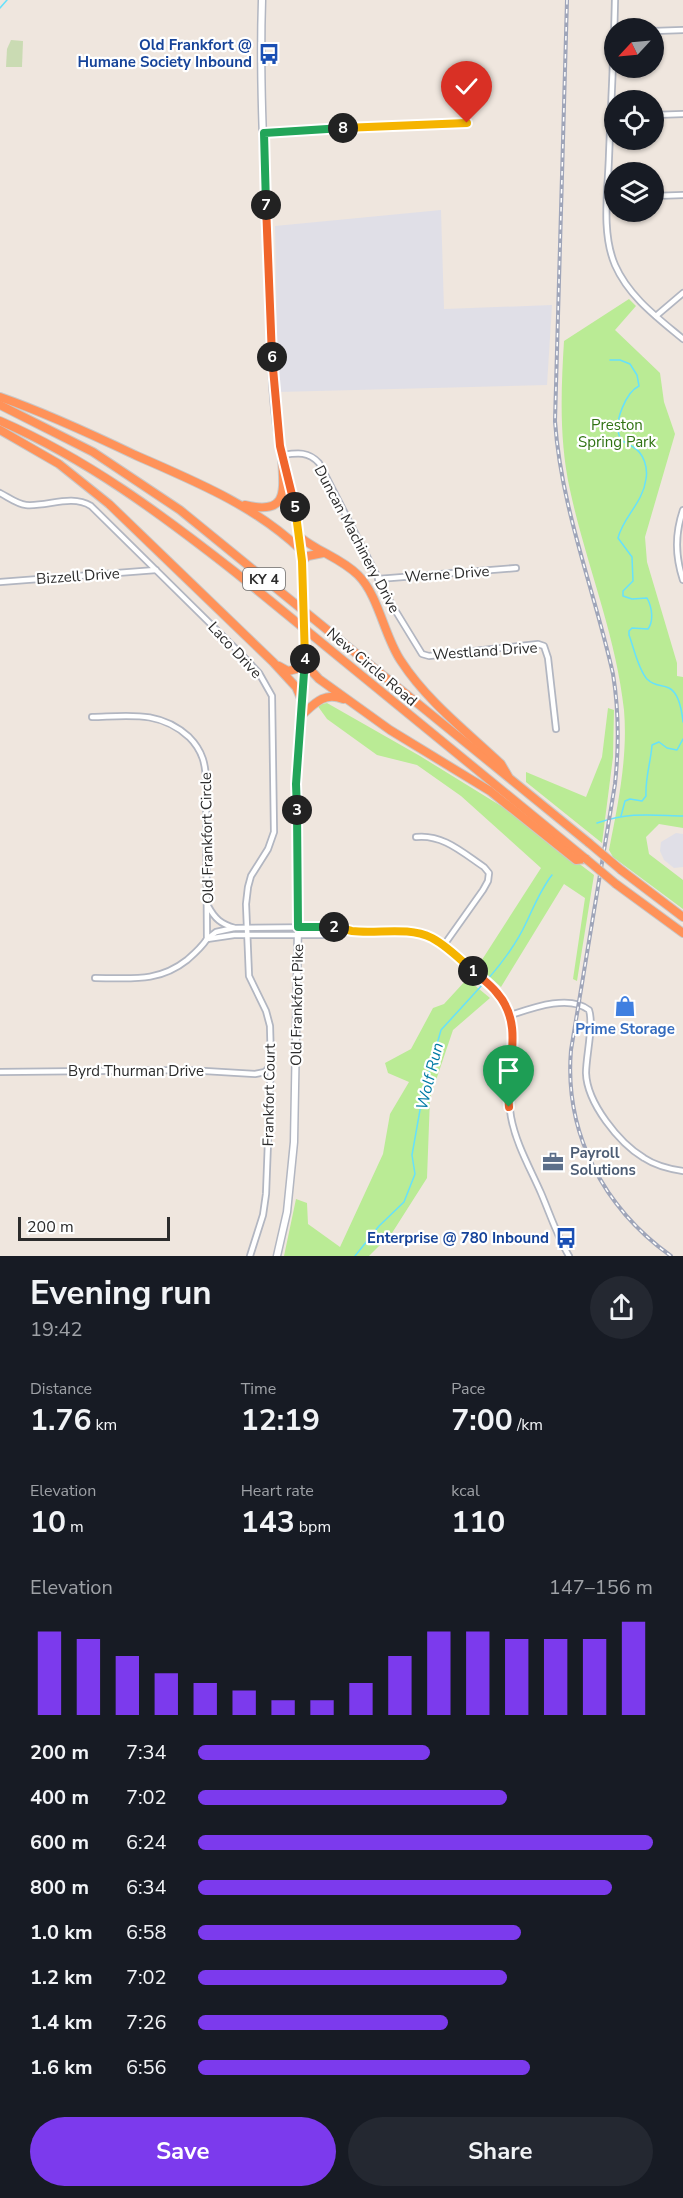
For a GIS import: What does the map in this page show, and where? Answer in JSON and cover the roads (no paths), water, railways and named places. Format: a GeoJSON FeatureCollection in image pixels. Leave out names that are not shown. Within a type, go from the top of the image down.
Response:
{"type":"FeatureCollection","features":[{"type":"Feature","properties":{"kind":"highway"},"geometry":{"type":"LineString","coordinates":[[0,397],[51,416],[208,486],[271,525],[301,550]]}},
{"type":"Feature","properties":{"kind":"highway","name":"New Circle Road"},"geometry":{"type":"LineString","coordinates":[[0,405],[93,452],[164,499],[621,870],[683,917]]}},
{"type":"Feature","properties":{"kind":"highway","name":"New Circle Road"},"geometry":{"type":"LineString","coordinates":[[0,421],[41,440],[103,475],[172,523],[616,884],[683,933]]}},
{"type":"Feature","properties":{"kind":"highway"},"geometry":{"type":"LineString","coordinates":[[0,430],[59,464],[109,504],[273,662],[296,687],[303,703]]}},
{"type":"Feature","properties":{"kind":"highway"},"geometry":{"type":"LineString","coordinates":[[237,504],[265,509],[278,502],[283,492],[282,455]]}},
{"type":"Feature","properties":{"kind":"highway"},"geometry":{"type":"LineString","coordinates":[[300,537],[344,562],[361,579],[399,660],[434,701],[501,764],[510,780]]}},
{"type":"Feature","properties":{"kind":"highway"},"geometry":{"type":"LineString","coordinates":[[302,561],[312,554],[325,553]]}},
{"type":"Feature","properties":{"kind":"highway"},"geometry":{"type":"LineString","coordinates":[[273,662],[288,671],[305,662],[320,679],[350,702],[390,730],[490,791],[576,860],[586,859]]}},
{"type":"Feature","properties":{"kind":"highway"},"geometry":{"type":"LineString","coordinates":[[302,715],[319,700],[328,696],[336,696],[350,702]]}},
{"type":"Feature","properties":{"kind":"main road","name":"Old Frankfort Pike"},"geometry":{"type":"LineString","coordinates":[[262,0],[272,362],[282,455],[300,537],[305,662],[296,784],[298,935],[294,1142],[287,1212],[277,1256]]}},
{"type":"Feature","properties":{"kind":"street"},"geometry":{"type":"LineString","coordinates":[[615,0],[615,18]]}},
{"type":"Feature","properties":{"kind":"street"},"geometry":{"type":"LineString","coordinates":[[664,31],[683,30]]}},
{"type":"Feature","properties":{"kind":"street"},"geometry":{"type":"LineString","coordinates":[[664,115],[683,114]]}},
{"type":"Feature","properties":{"kind":"street"},"geometry":{"type":"LineString","coordinates":[[264,133],[467,123]]}},
{"type":"Feature","properties":{"kind":"street"},"geometry":{"type":"LineString","coordinates":[[664,196],[683,195]]}},
{"type":"Feature","properties":{"kind":"street"},"geometry":{"type":"LineString","coordinates":[[607,222],[607,234],[615,265],[629,288],[656,316],[683,339]]}},
{"type":"Feature","properties":{"kind":"street"},"geometry":{"type":"LineString","coordinates":[[656,316],[683,292]]}},
{"type":"Feature","properties":{"kind":"street","name":"Duncan Machinery Drive"},"geometry":{"type":"LineString","coordinates":[[282,455],[307,454],[319,463],[378,579],[417,649]]}},
{"type":"Feature","properties":{"kind":"street","name":"Laco Drive"},"geometry":{"type":"LineString","coordinates":[[0,493],[25,505],[85,502],[98,512],[259,673],[272,696],[274,832],[268,849],[251,876],[248,887],[247,928]]}},
{"type":"Feature","properties":{"kind":"street"},"geometry":{"type":"LineString","coordinates":[[683,510],[676,542],[683,580]]}},
{"type":"Feature","properties":{"kind":"street","name":"Werne Drive"},"geometry":{"type":"LineString","coordinates":[[378,579],[516,568]]}},
{"type":"Feature","properties":{"kind":"street","name":"Bizzell Drive"},"geometry":{"type":"LineString","coordinates":[[0,582],[156,570]]}},
{"type":"Feature","properties":{"kind":"street","name":"Westland Drive"},"geometry":{"type":"LineString","coordinates":[[417,649],[429,656],[538,644],[544,646],[548,658],[556,729]]}},
{"type":"Feature","properties":{"kind":"street","name":"Old Frankfort Circle"},"geometry":{"type":"LineString","coordinates":[[92,717],[145,716],[160,719],[180,729],[200,751],[206,766],[207,939]]}},
{"type":"Feature","properties":{"kind":"street"},"geometry":{"type":"LineString","coordinates":[[416,837],[428,836],[444,841],[484,867],[489,873],[483,890],[444,945]]}},
{"type":"Feature","properties":{"kind":"street"},"geometry":{"type":"LineString","coordinates":[[208,906],[213,916],[221,923],[235,928]]}},
{"type":"Feature","properties":{"kind":"street"},"geometry":{"type":"LineString","coordinates":[[95,978],[157,976],[175,969],[198,951],[216,932],[235,928],[336,927],[351,931],[411,932],[444,945],[490,985],[502,999],[511,1015],[514,1031],[508,1090],[511,1118],[520,1147],[569,1256]]}},
{"type":"Feature","properties":{"kind":"street","name":"Frankfort Court"},"geometry":{"type":"LineString","coordinates":[[247,928],[249,976],[266,1011],[270,1026],[266,1194],[260,1225],[250,1256]]}},
{"type":"Feature","properties":{"kind":"street"},"geometry":{"type":"LineString","coordinates":[[207,939],[234,935],[337,935],[351,931]]}},
{"type":"Feature","properties":{"kind":"street"},"geometry":{"type":"LineString","coordinates":[[511,1015],[555,1003],[581,1005],[589,1010],[591,1020],[586,1076],[589,1090],[598,1108],[614,1131],[644,1159],[665,1168],[683,1172]]}},
{"type":"Feature","properties":{"kind":"street","name":"Byrd Thurman Drive"},"geometry":{"type":"LineString","coordinates":[[0,1072],[188,1070],[255,1074],[265,1072],[270,1066]]}},
{"type":"Feature","properties":{"kind":"waterway"},"geometry":{"type":"LineString","coordinates":[[0,8],[7,0]]}},
{"type":"Feature","properties":{"kind":"waterway"},"geometry":{"type":"LineString","coordinates":[[610,360],[620,360],[630,364],[637,375],[639,386],[630,394],[622,408],[618,429],[621,439],[640,453],[646,470],[644,488],[618,538],[632,557],[633,581],[623,591],[623,596],[632,599],[647,598],[652,614],[648,629],[632,628],[629,635],[644,675],[653,683],[672,690],[679,703],[683,722]]}},
{"type":"Feature","properties":{"kind":"waterway"},"geometry":{"type":"LineString","coordinates":[[621,816],[625,801],[630,799],[642,801],[646,796],[652,745],[659,742],[667,748],[677,750],[683,739]]}},
{"type":"Feature","properties":{"kind":"waterway","name":"Wolf Run"},"geometry":{"type":"LineString","coordinates":[[597,823],[630,816],[683,816]]}},
{"type":"Feature","properties":{"kind":"waterway","name":"Wolf Run"},"geometry":{"type":"LineString","coordinates":[[487,980],[514,945],[541,891],[552,875]]}},
{"type":"Feature","properties":{"kind":"waterway","name":"Wolf Run"},"geometry":{"type":"LineString","coordinates":[[355,1256],[379,1226],[404,1202],[415,1174],[412,1155],[423,1093],[441,1030],[483,984]]}},
{"type":"Feature","properties":{"kind":"railway"},"geometry":{"type":"LineString","coordinates":[[567,0],[555,421],[558,453],[571,517],[613,674],[618,729],[615,784],[571,1050],[571,1081],[574,1111],[593,1166],[608,1192],[626,1215],[647,1237],[671,1256]]}},
{"type":"Feature","properties":{"kind":"place","name":"Old Frankfort @ Humane Society Inbound"},"geometry":{"type":"Point","coordinates":[269,54]}},
{"type":"Feature","properties":{"kind":"place","name":"Prime Storage"},"geometry":{"type":"Point","coordinates":[625,1006]}},
{"type":"Feature","properties":{"kind":"place","name":"Payroll Solutions"},"geometry":{"type":"Point","coordinates":[553,1162]}},
{"type":"Feature","properties":{"kind":"place","name":"Enterprise @ 780 Inbound"},"geometry":{"type":"Point","coordinates":[566,1238]}},
{"type":"Feature","properties":{"kind":"park label","name":"Preston Spring Park"},"geometry":{"type":"Point","coordinates":[617,434]}}]}
